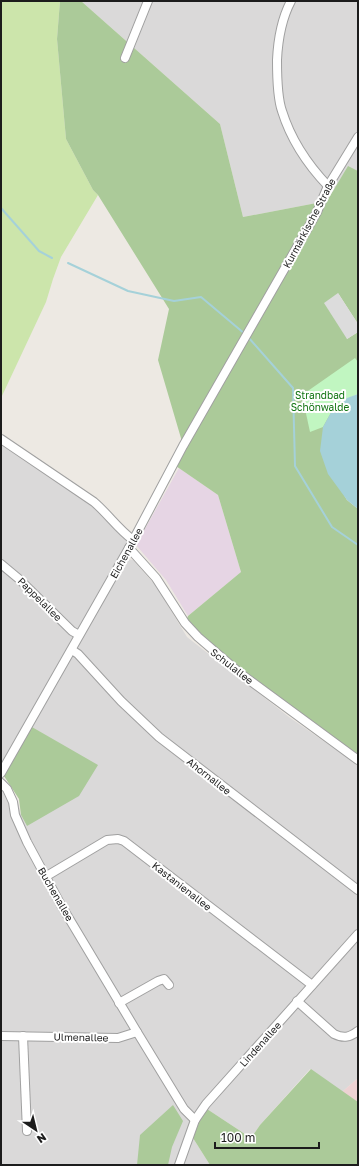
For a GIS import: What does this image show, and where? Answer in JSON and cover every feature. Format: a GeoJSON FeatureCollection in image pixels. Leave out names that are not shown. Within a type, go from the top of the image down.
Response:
{"type":"FeatureCollection","features":[{"type":"Feature","properties":{"kind":"street"},"geometry":{"type":"LineString","coordinates":[[125,58],[148,1]]}},
{"type":"Feature","properties":{"kind":"street"},"geometry":{"type":"LineString","coordinates":[[291,1],[280,29],[278,44],[277,74],[281,110],[289,131],[312,169],[328,186]]}},
{"type":"Feature","properties":{"kind":"street","name":"Kurmärkische Straße"},"geometry":{"type":"LineString","coordinates":[[248,334],[317,212],[328,186],[358,137]]}},
{"type":"Feature","properties":{"kind":"street","name":"Eichenallee"},"geometry":{"type":"LineString","coordinates":[[1,773],[131,544],[183,446],[248,334]]}},
{"type":"Feature","properties":{"kind":"street","name":"Schulallee"},"geometry":{"type":"LineString","coordinates":[[1,439],[102,509],[131,544],[156,578],[185,623],[198,637],[242,674],[358,760]]}},
{"type":"Feature","properties":{"kind":"street","name":"Pappelallee"},"geometry":{"type":"LineString","coordinates":[[1,564],[19,579],[72,631],[79,635]]}},
{"type":"Feature","properties":{"kind":"street","name":"Ahornallee"},"geometry":{"type":"LineString","coordinates":[[72,650],[78,654],[121,701],[159,737],[358,890]]}},
{"type":"Feature","properties":{"kind":"street","name":"Buchenallee"},"geometry":{"type":"LineString","coordinates":[[1,783],[7,789],[13,802],[15,815],[20,828],[45,877],[184,1109],[195,1120]]}},
{"type":"Feature","properties":{"kind":"street","name":"Kastanienallee"},"geometry":{"type":"LineString","coordinates":[[45,877],[107,840],[118,839],[124,841],[312,985]]}},
{"type":"Feature","properties":{"kind":"street","name":"Lindenallee"},"geometry":{"type":"LineString","coordinates":[[179,1165],[195,1120],[206,1104],[358,934]]}},
{"type":"Feature","properties":{"kind":"street"},"geometry":{"type":"LineString","coordinates":[[119,1002],[158,981],[164,979],[169,985]]}},
{"type":"Feature","properties":{"kind":"street"},"geometry":{"type":"LineString","coordinates":[[298,1001],[334,1034],[340,1037],[351,1036],[358,1031]]}},
{"type":"Feature","properties":{"kind":"street","name":"Ulmenallee"},"geometry":{"type":"LineString","coordinates":[[1,1036],[118,1038],[137,1032]]}},
{"type":"Feature","properties":{"kind":"street"},"geometry":{"type":"LineString","coordinates":[[23,1036],[27,1131]]}},
{"type":"Feature","properties":{"kind":"shaded area"},"geometry":{"type":"Polygon","coordinates":[[[81,1],[358,1],[358,171],[348,167],[327,201],[243,217],[220,124],[81,1]]]}},
{"type":"Feature","properties":{"kind":"shaded area"},"geometry":{"type":"Polygon","coordinates":[[[338,293],[358,324],[358,332],[347,339],[324,303],[338,293]]]}},
{"type":"Feature","properties":{"kind":"shaded area"},"geometry":{"type":"Polygon","coordinates":[[[1,439],[94,502],[117,527],[130,546],[1,765],[1,439]]]}},
{"type":"Feature","properties":{"kind":"shaded area"},"geometry":{"type":"Polygon","coordinates":[[[179,468],[218,495],[241,572],[188,616],[166,580],[136,545],[179,468]]]}},
{"type":"Feature","properties":{"kind":"shaded area"},"geometry":{"type":"Polygon","coordinates":[[[127,559],[133,560],[156,586],[187,637],[289,717],[358,765],[358,1078],[342,1092],[310,1069],[260,1125],[251,1138],[207,1109],[200,1120],[193,1138],[210,1165],[1,1165],[1,781],[3,777],[12,789],[17,799],[21,815],[27,826],[97,766],[32,727],[127,559]]]}},
{"type":"Feature","properties":{"kind":"shaded area"},"geometry":{"type":"Polygon","coordinates":[[[358,1078],[358,1102],[342,1092],[358,1078]]]}},
{"type":"Feature","properties":{"kind":"green space"},"geometry":{"type":"Polygon","coordinates":[[[1,1],[60,1],[57,39],[66,139],[93,190],[98,195],[61,257],[46,302],[1,398],[1,1]]]}},
{"type":"Feature","properties":{"kind":"green space"},"geometry":{"type":"Polygon","coordinates":[[[60,1],[81,1],[220,124],[243,217],[327,201],[348,166],[358,171],[358,324],[338,293],[347,339],[358,332],[358,392],[336,398],[344,495],[347,500],[358,509],[358,758],[241,674],[185,623],[188,616],[241,572],[218,495],[173,464],[183,445],[158,360],[169,309],[98,195],[93,190],[66,139],[57,39],[60,1]]]}},
{"type":"Feature","properties":{"kind":"green space","name":"Strandbad Schönwalde"},"geometry":{"type":"Polygon","coordinates":[[[355,358],[358,362],[358,394],[336,406],[323,427],[310,432],[302,395],[355,358]]]}},
{"type":"Feature","properties":{"kind":"green space"},"geometry":{"type":"Polygon","coordinates":[[[32,727],[98,765],[79,796],[27,826],[21,815],[19,799],[4,776],[32,727]]]}},
{"type":"Feature","properties":{"kind":"green space"},"geometry":{"type":"Polygon","coordinates":[[[311,1069],[358,1102],[358,1165],[210,1165],[193,1138],[200,1120],[207,1109],[251,1138],[260,1125],[311,1069]]]}},
{"type":"Feature","properties":{"kind":"green space"},"geometry":{"type":"Polygon","coordinates":[[[173,1105],[183,1121],[172,1147],[168,1165],[137,1165],[140,1135],[173,1105]]]}},
{"type":"Feature","properties":{"kind":"water"},"geometry":{"type":"Polygon","coordinates":[[[358,394],[358,509],[347,500],[328,474],[320,451],[323,427],[334,407],[347,398],[358,394]]]}},
{"type":"Feature","properties":{"kind":"waterway"},"geometry":{"type":"LineString","coordinates":[[1,208],[39,251],[52,258]]}},
{"type":"Feature","properties":{"kind":"waterway"},"geometry":{"type":"LineString","coordinates":[[68,263],[128,291],[174,301],[201,297],[245,334]]}},
{"type":"Feature","properties":{"kind":"waterway"},"geometry":{"type":"LineString","coordinates":[[248,337],[293,388],[295,466],[332,527],[358,545]]}}]}
